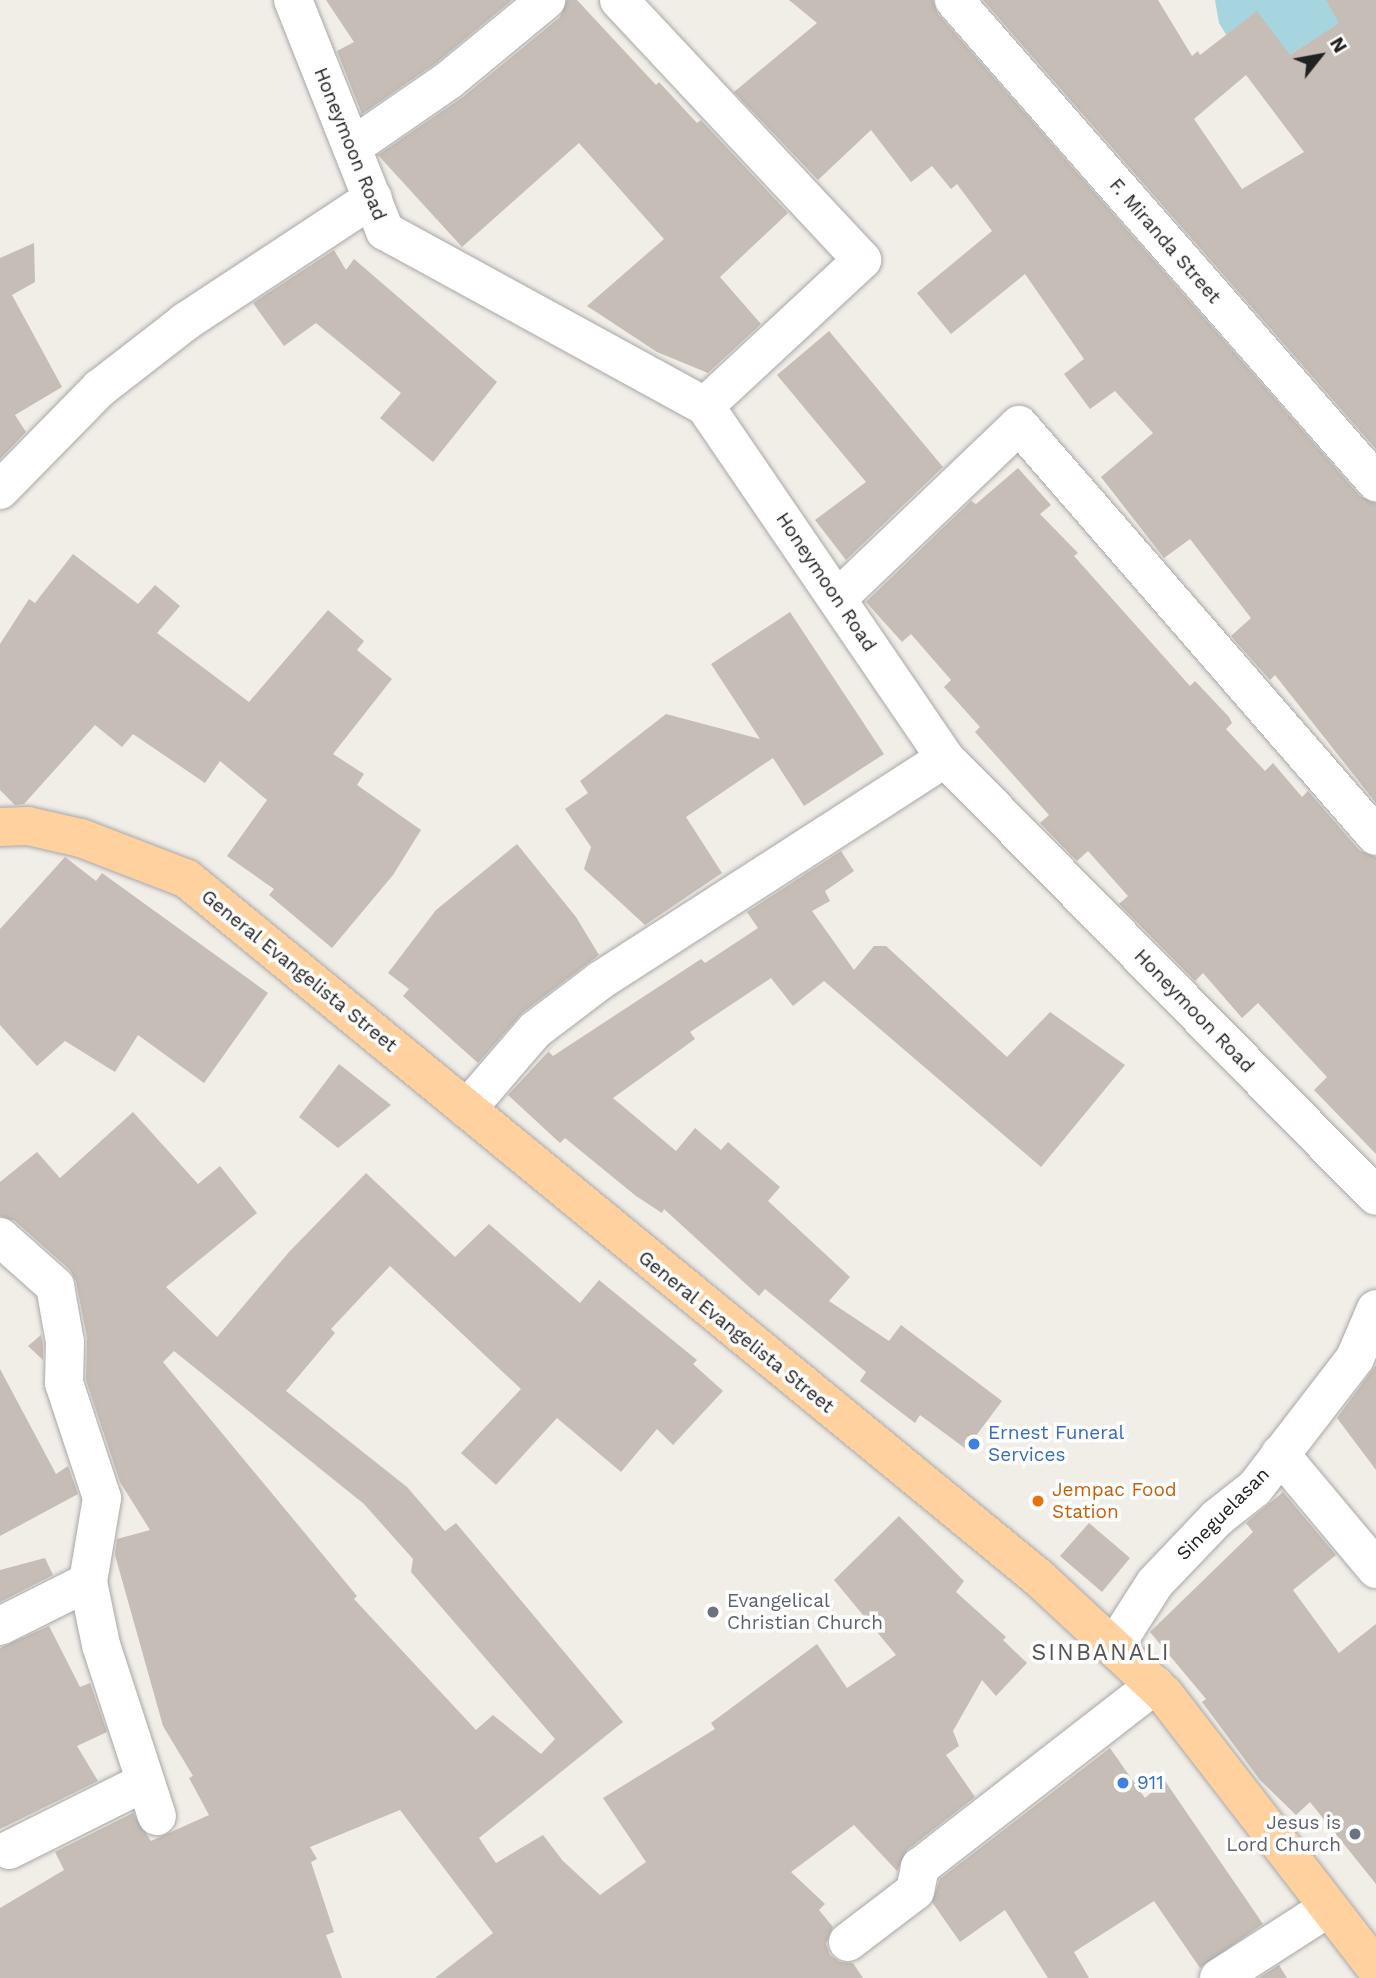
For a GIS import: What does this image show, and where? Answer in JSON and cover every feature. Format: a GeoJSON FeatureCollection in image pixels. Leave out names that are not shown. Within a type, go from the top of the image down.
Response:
{"type":"FeatureCollection","features":[{"type":"Feature","properties":{"kind":"main road","name":"General Evangelista Street"},"geometry":{"type":"LineString","coordinates":[[9,820],[80,838],[187,879],[1039,1578],[1155,1685],[1376,1968]]}},
{"type":"Feature","properties":{"kind":"street","name":"Honeymoon Road"},"geometry":{"type":"LineString","coordinates":[[292,0],[385,231],[705,407],[945,758],[1376,1196]]}},
{"type":"Feature","properties":{"kind":"street"},"geometry":{"type":"LineString","coordinates":[[352,147],[449,80],[546,0]]}},
{"type":"Feature","properties":{"kind":"street"},"geometry":{"type":"LineString","coordinates":[[619,0],[862,260],[705,407]]}},
{"type":"Feature","properties":{"kind":"street","name":"F. Miranda Street"},"geometry":{"type":"LineString","coordinates":[[954,0],[1376,482]]}},
{"type":"Feature","properties":{"kind":"street"},"geometry":{"type":"LineString","coordinates":[[0,490],[110,380],[185,322],[373,198]]}},
{"type":"Feature","properties":{"kind":"street"},"geometry":{"type":"LineString","coordinates":[[838,598],[1019,425],[1376,836]]}},
{"type":"Feature","properties":{"kind":"street"},"geometry":{"type":"LineString","coordinates":[[467,1109],[536,1030],[601,980],[945,758]]}},
{"type":"Feature","properties":{"kind":"street"},"geometry":{"type":"LineString","coordinates":[[5,1253],[55,1286],[65,1342],[64,1383],[103,1498],[88,1582],[101,1645],[151,1799],[9,1850]]}},
{"type":"Feature","properties":{"kind":"street","name":"Sineguelasan"},"geometry":{"type":"LineString","coordinates":[[1114,1647],[1155,1583],[1217,1518],[1255,1488],[1355,1358],[1376,1309]]}},
{"type":"Feature","properties":{"kind":"street"},"geometry":{"type":"LineString","coordinates":[[1280,1454],[1376,1569]]}},
{"type":"Feature","properties":{"kind":"street"},"geometry":{"type":"LineString","coordinates":[[0,1626],[88,1582]]}},
{"type":"Feature","properties":{"kind":"street"},"geometry":{"type":"LineString","coordinates":[[848,1942],[915,1891],[919,1867],[1155,1685]]}},
{"type":"Feature","properties":{"kind":"street"},"geometry":{"type":"LineString","coordinates":[[1219,1978],[1328,1908]]}},
{"type":"Feature","properties":{"kind":"water"},"geometry":{"type":"Polygon","coordinates":[[[1215,0],[1376,0],[1253,79],[1219,23],[1215,0]]]}},
{"type":"Feature","properties":{"kind":"building"},"geometry":{"type":"Polygon","coordinates":[[[326,0],[512,0],[436,63],[362,114],[337,51],[354,42],[326,0]]]}},
{"type":"Feature","properties":{"kind":"building"},"geometry":{"type":"Polygon","coordinates":[[[567,0],[577,0],[656,85],[659,82],[697,123],[701,120],[788,213],[720,277],[761,324],[708,373],[657,352],[587,306],[664,239],[579,143],[462,247],[378,155],[463,97],[560,17],[567,0]]]}},
{"type":"Feature","properties":{"kind":"building"},"geometry":{"type":"Polygon","coordinates":[[[789,0],[933,0],[938,14],[1360,496],[1376,503],[1376,803],[1275,675],[1270,680],[1231,636],[1251,618],[1190,539],[1164,558],[1101,477],[1153,433],[1115,391],[1090,409],[1064,374],[1084,359],[1025,274],[951,334],[917,293],[992,231],[957,184],[951,189],[932,166],[911,182],[871,130],[818,180],[734,92],[817,23],[789,0]]]}},
{"type":"Feature","properties":{"kind":"building"},"geometry":{"type":"Polygon","coordinates":[[[983,0],[1158,0],[1192,56],[1198,51],[1200,55],[1257,11],[1290,55],[1339,23],[1326,0],[1376,0],[1376,449],[983,0]],[[1246,75],[1194,119],[1242,189],[1304,152],[1246,75]]]}},
{"type":"Feature","properties":{"kind":"building"},"geometry":{"type":"Polygon","coordinates":[[[34,243],[35,282],[12,295],[62,387],[15,415],[26,432],[0,459],[0,258],[34,243]]]}},
{"type":"Feature","properties":{"kind":"building"},"geometry":{"type":"Polygon","coordinates":[[[334,250],[346,270],[354,259],[497,382],[433,462],[380,418],[401,393],[316,323],[284,346],[253,303],[334,250]]]}},
{"type":"Feature","properties":{"kind":"building"},"geometry":{"type":"Polygon","coordinates":[[[829,331],[943,467],[846,560],[815,520],[866,482],[777,375],[829,331]]]}},
{"type":"Feature","properties":{"kind":"building"},"geometry":{"type":"Polygon","coordinates":[[[1018,468],[1051,505],[1040,514],[1078,553],[1074,556],[1190,686],[1195,681],[1229,717],[1232,723],[1226,729],[1265,771],[1273,763],[1302,797],[1308,791],[1359,850],[1376,857],[1376,1154],[1314,1090],[1327,1077],[1258,1003],[1242,1018],[1203,973],[1195,981],[1119,904],[1128,896],[1088,851],[1077,861],[1040,823],[1049,815],[975,732],[980,727],[944,687],[951,680],[911,634],[902,642],[866,602],[971,501],[976,504],[1018,468]]]}},
{"type":"Feature","properties":{"kind":"building"},"geometry":{"type":"Polygon","coordinates":[[[73,554],[138,604],[155,585],[180,606],[157,633],[249,702],[328,610],[364,641],[357,650],[392,679],[333,754],[364,774],[357,785],[421,830],[393,875],[332,948],[269,895],[274,889],[227,856],[267,800],[220,761],[205,783],[133,734],[122,747],[95,725],[24,804],[15,805],[0,790],[0,644],[29,599],[35,603],[73,554]]]}},
{"type":"Feature","properties":{"kind":"building"},"geometry":{"type":"Polygon","coordinates":[[[790,612],[884,754],[804,806],[773,758],[686,817],[722,873],[645,925],[584,869],[591,847],[565,809],[588,793],[580,781],[666,714],[760,739],[711,664],[790,612]]]}},
{"type":"Feature","properties":{"kind":"building"},"geometry":{"type":"Polygon","coordinates":[[[517,844],[576,917],[599,955],[522,1013],[478,1063],[403,996],[409,989],[388,973],[436,910],[517,844]]]}},
{"type":"Feature","properties":{"kind":"building"},"geometry":{"type":"Polygon","coordinates":[[[841,851],[854,871],[825,891],[830,901],[812,911],[854,970],[874,946],[886,946],[1007,1057],[1050,1012],[1125,1065],[1041,1167],[824,981],[793,1006],[771,978],[690,1032],[695,1039],[613,1098],[676,1151],[695,1128],[721,1150],[728,1142],[780,1187],[768,1201],[850,1277],[829,1301],[889,1341],[901,1325],[1002,1401],[966,1449],[920,1415],[915,1423],[860,1381],[866,1372],[765,1289],[759,1296],[664,1209],[662,1213],[636,1196],[565,1138],[560,1143],[508,1095],[548,1051],[553,1056],[701,959],[705,963],[758,928],[747,912],[841,851]]]}},
{"type":"Feature","properties":{"kind":"building"},"geometry":{"type":"Polygon","coordinates":[[[65,857],[96,881],[102,873],[268,993],[204,1083],[138,1035],[115,1072],[65,1041],[37,1066],[0,1025],[0,929],[65,857]]]}},
{"type":"Feature","properties":{"kind":"building"},"geometry":{"type":"Polygon","coordinates":[[[339,1064],[391,1105],[338,1148],[299,1117],[339,1064]]]}},
{"type":"Feature","properties":{"kind":"building"},"geometry":{"type":"Polygon","coordinates":[[[133,1112],[198,1184],[220,1166],[257,1213],[166,1287],[217,1337],[289,1252],[366,1173],[455,1257],[489,1224],[580,1303],[599,1280],[697,1360],[693,1364],[723,1391],[673,1445],[657,1429],[621,1472],[557,1418],[496,1485],[461,1453],[521,1389],[390,1266],[331,1329],[335,1333],[286,1391],[407,1487],[445,1531],[456,1523],[623,1722],[479,1838],[496,1863],[543,1835],[563,1861],[600,1895],[646,1862],[603,1798],[715,1729],[711,1723],[817,1644],[847,1688],[896,1655],[834,1580],[899,1516],[964,1581],[956,1592],[1006,1637],[1003,1640],[1027,1663],[996,1696],[982,1680],[953,1731],[959,1746],[946,1755],[975,1797],[907,1850],[897,1871],[854,1825],[791,1872],[825,1904],[819,1910],[833,1927],[826,1944],[830,1955],[840,1962],[853,1963],[863,1978],[435,1978],[493,1933],[400,1810],[310,1847],[317,1859],[311,1862],[334,1932],[326,1935],[342,1978],[0,1978],[0,1908],[64,1870],[55,1852],[133,1813],[151,1841],[209,1815],[189,1778],[193,1776],[163,1726],[115,1555],[117,1539],[150,1530],[120,1482],[86,1380],[87,1338],[76,1281],[70,1270],[15,1221],[0,1216],[0,1182],[37,1152],[60,1178],[133,1112]],[[174,1351],[163,1362],[357,1596],[354,1599],[476,1730],[493,1715],[541,1754],[555,1739],[411,1572],[413,1559],[364,1504],[174,1351]]]}},
{"type":"Feature","properties":{"kind":"building"},"geometry":{"type":"Polygon","coordinates":[[[41,1335],[43,1344],[43,1360],[28,1346],[41,1335]]]}},
{"type":"Feature","properties":{"kind":"building"},"geometry":{"type":"Polygon","coordinates":[[[1376,1365],[1376,1470],[1337,1418],[1376,1365]]]}},
{"type":"Feature","properties":{"kind":"building"},"geometry":{"type":"Polygon","coordinates":[[[0,1369],[56,1474],[68,1466],[78,1494],[0,1536],[0,1369]]]}},
{"type":"Feature","properties":{"kind":"building"},"geometry":{"type":"Polygon","coordinates":[[[1283,1492],[1336,1555],[1293,1590],[1339,1653],[1376,1624],[1376,1884],[1310,1802],[1296,1815],[1260,1780],[1202,1702],[1206,1699],[1150,1632],[1253,1532],[1246,1523],[1283,1492]]]}},
{"type":"Feature","properties":{"kind":"building"},"geometry":{"type":"Polygon","coordinates":[[[1089,1523],[1130,1558],[1102,1592],[1060,1556],[1089,1523]]]}},
{"type":"Feature","properties":{"kind":"building"},"geometry":{"type":"Polygon","coordinates":[[[45,1558],[53,1575],[0,1602],[0,1570],[45,1558]]]}},
{"type":"Feature","properties":{"kind":"building"},"geometry":{"type":"Polygon","coordinates":[[[49,1626],[80,1687],[90,1683],[107,1732],[77,1746],[98,1781],[0,1829],[0,1648],[49,1626]]]}},
{"type":"Feature","properties":{"kind":"building"},"geometry":{"type":"Polygon","coordinates":[[[1110,1748],[1145,1798],[1165,1781],[1263,1924],[1200,1968],[1154,1901],[1074,1952],[1089,1978],[1048,1978],[1005,1910],[960,1942],[932,1902],[940,1879],[1110,1748]]]}},
{"type":"Feature","properties":{"kind":"building"},"geometry":{"type":"Polygon","coordinates":[[[1279,1965],[1287,1978],[1259,1978],[1279,1965]]]}},
{"type":"Feature","properties":{"kind":"place","name":"Ernest Funeral Services"},"geometry":{"type":"Point","coordinates":[974,1444]}},
{"type":"Feature","properties":{"kind":"place","name":"Jempac Food Station"},"geometry":{"type":"Point","coordinates":[1038,1501]}},
{"type":"Feature","properties":{"kind":"place","name":"Evangelical Christian Church"},"geometry":{"type":"Point","coordinates":[713,1612]}},
{"type":"Feature","properties":{"kind":"place","name":"911"},"geometry":{"type":"Point","coordinates":[1123,1783]}},
{"type":"Feature","properties":{"kind":"place","name":"Jesus is Lord Church"},"geometry":{"type":"Point","coordinates":[1355,1834]}},
{"type":"Feature","properties":{"kind":"district","name":"SINBANALI"},"geometry":{"type":"Point","coordinates":[1101,1653]}}]}
